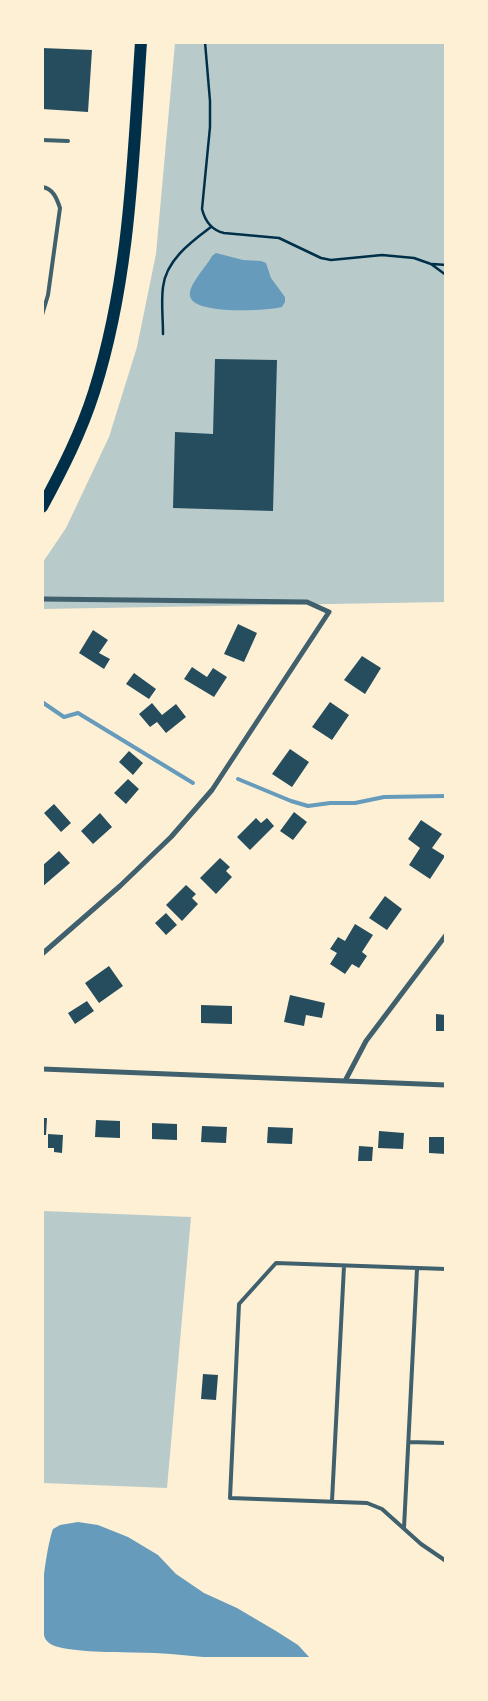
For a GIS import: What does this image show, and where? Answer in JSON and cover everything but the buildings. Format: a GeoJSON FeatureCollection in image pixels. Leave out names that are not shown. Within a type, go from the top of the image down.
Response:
{"type":"FeatureCollection","features":[{"type":"Feature","properties":{"kind":"main road"},"geometry":{"type":"LineString","coordinates":[[42,507],[70,454],[94,393],[113,322],[123,269],[129,220],[141,42]]}},
{"type":"Feature","properties":{"kind":"street"},"geometry":{"type":"LineString","coordinates":[[42,599],[307,602],[329,612],[212,790],[171,837],[120,886],[42,954]]}},
{"type":"Feature","properties":{"kind":"street"},"geometry":{"type":"LineString","coordinates":[[345,1081],[366,1041],[446,935]]}},
{"type":"Feature","properties":{"kind":"street"},"geometry":{"type":"LineString","coordinates":[[42,1069],[446,1085]]}},
{"type":"Feature","properties":{"kind":"lane"},"geometry":{"type":"LineString","coordinates":[[42,140],[68,141]]}},
{"type":"Feature","properties":{"kind":"lane"},"geometry":{"type":"LineString","coordinates":[[42,187],[47,187],[56,196],[60,208],[48,295],[42,315]]}},
{"type":"Feature","properties":{"kind":"lane"},"geometry":{"type":"LineString","coordinates":[[446,1270],[276,1263],[239,1304],[230,1498],[367,1503],[375,1505],[421,1544],[446,1561]]}},
{"type":"Feature","properties":{"kind":"lane"},"geometry":{"type":"LineString","coordinates":[[332,1502],[344,1266]]}},
{"type":"Feature","properties":{"kind":"lane"},"geometry":{"type":"LineString","coordinates":[[404,1528],[417,1269]]}},
{"type":"Feature","properties":{"kind":"lane"},"geometry":{"type":"LineString","coordinates":[[408,1442],[446,1443]]}},
{"type":"Feature","properties":{"kind":"path"},"geometry":{"type":"LineString","coordinates":[[204,42],[210,101],[210,127],[202,209],[204,217],[211,227],[217,231],[279,238],[321,258],[331,260],[391,256],[414,258],[431,264],[446,265]]}},
{"type":"Feature","properties":{"kind":"path"},"geometry":{"type":"LineString","coordinates":[[162,334],[163,286],[166,275],[180,253],[211,227]]}},
{"type":"Feature","properties":{"kind":"path"},"geometry":{"type":"LineString","coordinates":[[431,264],[446,275]]}},
{"type":"Feature","properties":{"kind":"shaded area"},"geometry":{"type":"Polygon","coordinates":[[[175,43],[445,43],[445,602],[43,609],[43,562],[66,528],[109,437],[137,347],[156,254],[175,43]]]}},
{"type":"Feature","properties":{"kind":"shaded area"},"geometry":{"type":"Polygon","coordinates":[[[43,1211],[191,1217],[167,1488],[43,1483],[43,1211]]]}},
{"type":"Feature","properties":{"kind":"water"},"geometry":{"type":"Polygon","coordinates":[[[216,253],[243,260],[266,263],[271,278],[285,297],[282,307],[262,310],[232,310],[216,309],[194,302],[190,296],[192,287],[212,256],[216,253]]]}},
{"type":"Feature","properties":{"kind":"water"},"geometry":{"type":"Polygon","coordinates":[[[78,1522],[98,1525],[128,1537],[158,1555],[176,1574],[204,1593],[237,1608],[276,1631],[298,1645],[310,1658],[242,1659],[155,1653],[100,1652],[68,1649],[51,1644],[47,1641],[44,1633],[42,1620],[43,1586],[50,1538],[53,1529],[60,1525],[78,1522]]]}},
{"type":"Feature","properties":{"kind":"waterway"},"geometry":{"type":"LineString","coordinates":[[42,702],[64,717],[78,713],[193,783]]}},
{"type":"Feature","properties":{"kind":"waterway"},"geometry":{"type":"LineString","coordinates":[[238,779],[308,806],[330,803],[355,803],[384,797],[446,796]]}}]}
